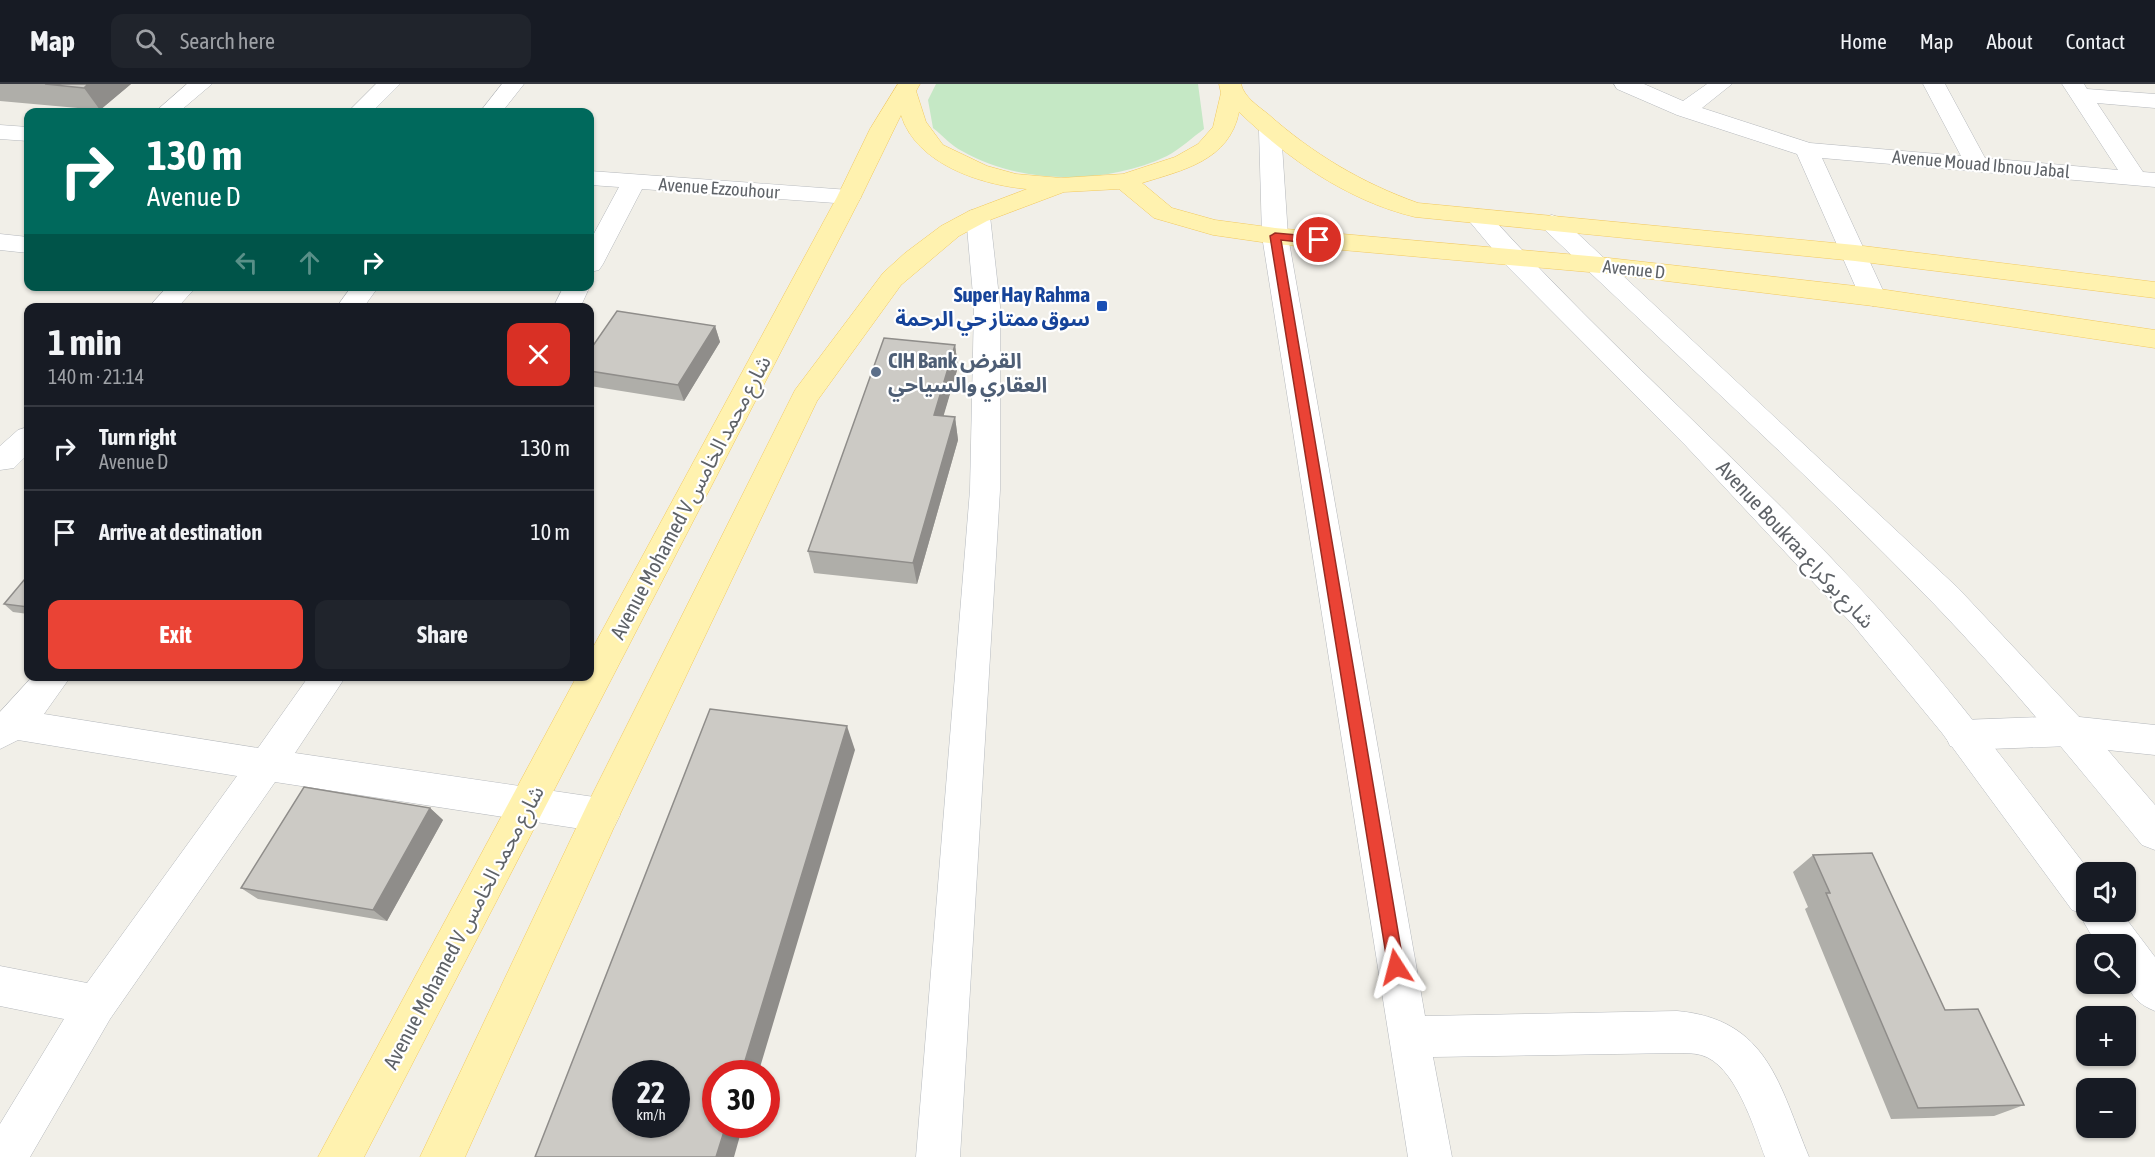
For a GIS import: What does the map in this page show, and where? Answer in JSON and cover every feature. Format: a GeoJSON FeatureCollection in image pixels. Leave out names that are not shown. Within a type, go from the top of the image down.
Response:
{"type":"FeatureCollection","features":[{"type":"Feature","properties":{"kind":"main road"},"geometry":{"type":"LineString","coordinates":[[907,88],[915,123],[935,150],[979,171],[1015,181],[1060,185],[1125,181],[1174,166],[1206,149],[1224,129],[1231,88]]}},
{"type":"Feature","properties":{"kind":"main road","name":"Avenue Mohamed V شارع محمد الخامس"},"geometry":{"type":"LineString","coordinates":[[340,1157],[530,803],[849,197],[880,129],[907,88]]}},
{"type":"Feature","properties":{"kind":"main road","name":"Avenue D"},"geometry":{"type":"LineString","coordinates":[[1231,88],[1270,130],[1329,174],[1379,199],[1414,210],[1855,253],[2155,290]]}},
{"type":"Feature","properties":{"kind":"main road","name":"Avenue D"},"geometry":{"type":"LineString","coordinates":[[1125,181],[1152,205],[1179,219],[1275,236],[1600,265],[1873,297],[2153,341]]}},
{"type":"Feature","properties":{"kind":"main road"},"geometry":{"type":"LineString","coordinates":[[442,1157],[601,814],[805,398],[892,279],[943,236],[978,216],[1060,185]]}},
{"type":"Feature","properties":{"kind":"street"},"geometry":{"type":"LineString","coordinates":[[171,108],[201,84]]}},
{"type":"Feature","properties":{"kind":"street"},"geometry":{"type":"LineString","coordinates":[[363,108],[388,84]]}},
{"type":"Feature","properties":{"kind":"street"},"geometry":{"type":"LineString","coordinates":[[494,108],[513,84]]}},
{"type":"Feature","properties":{"kind":"street","name":"Avenue Mouad Ibnou Jabal"},"geometry":{"type":"LineString","coordinates":[[1625,84],[1685,110],[1807,150],[2145,179]]}},
{"type":"Feature","properties":{"kind":"street"},"geometry":{"type":"LineString","coordinates":[[1685,110],[1721,84]]}},
{"type":"Feature","properties":{"kind":"street"},"geometry":{"type":"LineString","coordinates":[[1934,84],[1976,163]]}},
{"type":"Feature","properties":{"kind":"street"},"geometry":{"type":"LineString","coordinates":[[2077,89],[2155,101]]}},
{"type":"Feature","properties":{"kind":"street"},"geometry":{"type":"LineString","coordinates":[[2077,89],[2145,179]]}},
{"type":"Feature","properties":{"kind":"street"},"geometry":{"type":"LineString","coordinates":[[1270,130],[1275,236],[1430,1157]]}},
{"type":"Feature","properties":{"kind":"street"},"geometry":{"type":"LineString","coordinates":[[0,132],[24,134]]}},
{"type":"Feature","properties":{"kind":"street"},"geometry":{"type":"LineString","coordinates":[[1807,150],[1873,297]]}},
{"type":"Feature","properties":{"kind":"street","name":"Avenue Ezzouhour"},"geometry":{"type":"LineString","coordinates":[[594,178],[849,197]]}},
{"type":"Feature","properties":{"kind":"street"},"geometry":{"type":"LineString","coordinates":[[594,256],[634,181]]}},
{"type":"Feature","properties":{"kind":"street"},"geometry":{"type":"LineString","coordinates":[[938,1157],[985,490],[987,306],[978,216]]}},
{"type":"Feature","properties":{"kind":"street","name":"Avenue Boukraa شارع بوكراع"},"geometry":{"type":"LineString","coordinates":[[1477,216],[1515,259],[1696,439],[1866,617],[1963,735],[2076,884]]}},
{"type":"Feature","properties":{"kind":"street"},"geometry":{"type":"LineString","coordinates":[[1552,223],[1600,265],[1947,597],[2070,731],[2155,832]]}},
{"type":"Feature","properties":{"kind":"street"},"geometry":{"type":"LineString","coordinates":[[0,242],[24,245]]}},
{"type":"Feature","properties":{"kind":"street"},"geometry":{"type":"LineString","coordinates":[[166,303],[179,291]]}},
{"type":"Feature","properties":{"kind":"street"},"geometry":{"type":"LineString","coordinates":[[6,729],[49,681]]}},
{"type":"Feature","properties":{"kind":"street"},"geometry":{"type":"LineString","coordinates":[[5,1157],[96,1005],[325,681]]}},
{"type":"Feature","properties":{"kind":"street"},"geometry":{"type":"LineString","coordinates":[[6,729],[601,814]]}},
{"type":"Feature","properties":{"kind":"street"},"geometry":{"type":"LineString","coordinates":[[1963,735],[2070,731],[2155,740]]}},
{"type":"Feature","properties":{"kind":"street"},"geometry":{"type":"LineString","coordinates":[[2136,965],[2155,991]]}},
{"type":"Feature","properties":{"kind":"street"},"geometry":{"type":"LineString","coordinates":[[0,986],[96,1005]]}},
{"type":"Feature","properties":{"kind":"street"},"geometry":{"type":"LineString","coordinates":[[1408,1037],[1677,1032],[1709,1036],[1729,1049],[1748,1069],[1787,1157]]}},
{"type":"Feature","properties":{"kind":"green space"},"geometry":{"type":"Polygon","coordinates":[[[936,84],[1198,84],[1204,129],[1172,153],[1143,166],[1091,176],[1037,175],[985,162],[958,149],[933,128],[928,100],[936,84]]]}},
{"type":"Feature","properties":{"kind":"building"},"geometry":{"type":"Polygon","coordinates":[[[45,84],[88,84],[84,88],[45,84]]]}},
{"type":"Feature","properties":{"kind":"building"},"geometry":{"type":"Polygon","coordinates":[[[617,311],[715,326],[678,385],[594,372],[594,344],[617,311]]]}},
{"type":"Feature","properties":{"kind":"building"},"geometry":{"type":"Polygon","coordinates":[[[884,338],[955,345],[934,415],[955,417],[913,563],[808,551],[884,338]]]}},
{"type":"Feature","properties":{"kind":"building"},"geometry":{"type":"Polygon","coordinates":[[[24,580],[24,606],[4,604],[24,580]]]}},
{"type":"Feature","properties":{"kind":"building"},"geometry":{"type":"Polygon","coordinates":[[[710,709],[847,726],[745,1060],[702,1060],[702,1138],[722,1138],[716,1157],[535,1157],[710,709]]]}},
{"type":"Feature","properties":{"kind":"building"},"geometry":{"type":"Polygon","coordinates":[[[304,787],[430,808],[373,910],[241,888],[304,787]]]}},
{"type":"Feature","properties":{"kind":"building"},"geometry":{"type":"Polygon","coordinates":[[[1872,853],[1945,1010],[1978,1009],[2024,1105],[1918,1108],[1826,893],[1830,893],[1813,855],[1872,853]]]}},
{"type":"Feature","properties":{"kind":"place","name":"Super Hay Rahma سوق ممتاز حي الرحمة"},"geometry":{"type":"Point","coordinates":[1102,306]}},
{"type":"Feature","properties":{"kind":"place","name":"CIH Bank القرض العقاري والسياحي"},"geometry":{"type":"Point","coordinates":[876,372]}},
{"type":"Feature","properties":{"kind":"route"},"geometry":{"type":"LineString","coordinates":[[1319,240],[1275,236],[1396,967]]}}]}
